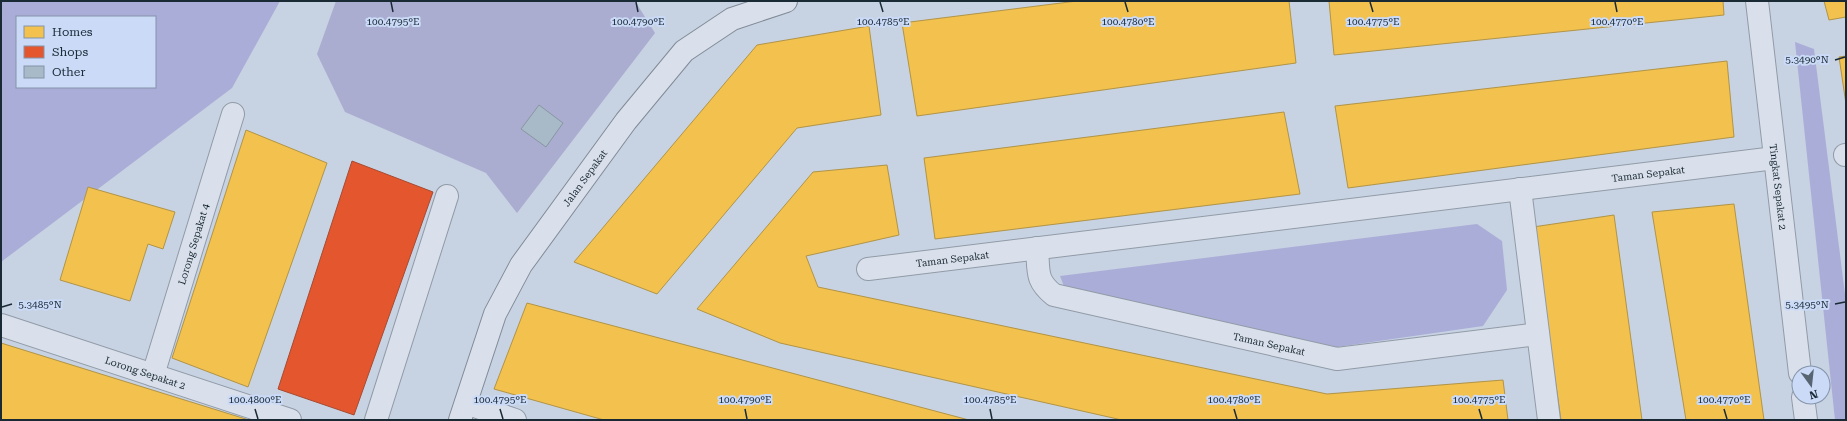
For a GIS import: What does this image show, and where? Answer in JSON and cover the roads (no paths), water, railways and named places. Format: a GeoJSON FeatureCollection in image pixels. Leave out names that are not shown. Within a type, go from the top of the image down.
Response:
{"type":"FeatureCollection","features":[{"type":"Feature","properties":{"kind":"street","name":"Jalan Sepakat"},"geometry":{"type":"LineString","coordinates":[[463,412],[495,314],[521,265],[626,121],[684,51],[732,19],[786,1]]}},
{"type":"Feature","properties":{"kind":"street","name":"Tingkat Sepakat 2"},"geometry":{"type":"LineString","coordinates":[[1756,1],[1799,365]]}},
{"type":"Feature","properties":{"kind":"street","name":"Lorong Sepakat 4"},"geometry":{"type":"LineString","coordinates":[[153,375],[233,114]]}},
{"type":"Feature","properties":{"kind":"street","name":"Taman Sepakat"},"geometry":{"type":"LineString","coordinates":[[868,269],[1775,158]]}},
{"type":"Feature","properties":{"kind":"street"},"geometry":{"type":"LineString","coordinates":[[1520,189],[1549,420]]}},
{"type":"Feature","properties":{"kind":"street"},"geometry":{"type":"LineString","coordinates":[[376,420],[447,196]]}},
{"type":"Feature","properties":{"kind":"street","name":"Taman Sepakat"},"geometry":{"type":"LineString","coordinates":[[1037,248],[1039,275],[1044,287],[1054,295],[1337,360],[1538,334]]}},
{"type":"Feature","properties":{"kind":"street","name":"Lorong Sepakat 2"},"geometry":{"type":"LineString","coordinates":[[1,325],[290,420]]}},
{"type":"Feature","properties":{"kind":"street"},"geometry":{"type":"LineString","coordinates":[[1804,405],[1806,420]]}},
{"type":"Feature","properties":{"kind":"street"},"geometry":{"type":"LineString","coordinates":[[463,412],[515,420]]}}]}
